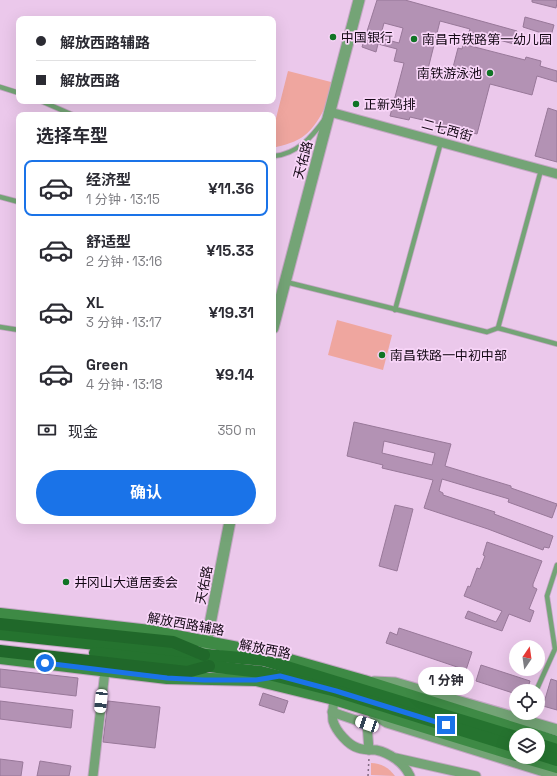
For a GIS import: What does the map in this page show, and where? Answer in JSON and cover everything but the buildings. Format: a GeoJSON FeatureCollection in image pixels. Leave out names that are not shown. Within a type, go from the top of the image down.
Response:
{"type":"FeatureCollection","features":[{"type":"Feature","properties":{"kind":"highway"},"geometry":{"type":"LineString","coordinates":[[0,624],[173,642],[206,660],[188,672],[0,651]]}},
{"type":"Feature","properties":{"kind":"main road","name":"解放西路辅路"},"geometry":{"type":"LineString","coordinates":[[0,614],[150,630],[265,653],[364,681],[513,728]]}},
{"type":"Feature","properties":{"kind":"main road","name":"解放西路"},"geometry":{"type":"LineString","coordinates":[[0,634],[206,660]]}},
{"type":"Feature","properties":{"kind":"main road","name":"解放西路"},"geometry":{"type":"LineString","coordinates":[[0,641],[206,660],[264,660],[282,671],[509,735]]}},
{"type":"Feature","properties":{"kind":"main road"},"geometry":{"type":"LineString","coordinates":[[256,680],[282,671],[265,653]]}},
{"type":"Feature","properties":{"kind":"main road"},"geometry":{"type":"LineString","coordinates":[[0,658],[174,679],[256,680],[328,698],[509,753]]}},
{"type":"Feature","properties":{"kind":"main road"},"geometry":{"type":"LineString","coordinates":[[302,677],[326,670]]}},
{"type":"Feature","properties":{"kind":"main road","name":"解放西路"},"geometry":{"type":"LineString","coordinates":[[302,677],[336,691],[509,745]]}},
{"type":"Feature","properties":{"kind":"main road"},"geometry":{"type":"LineString","coordinates":[[302,677],[328,698]]}},
{"type":"Feature","properties":{"kind":"main road"},"geometry":{"type":"LineString","coordinates":[[545,738],[557,742]]}},
{"type":"Feature","properties":{"kind":"main road"},"geometry":{"type":"LineString","coordinates":[[545,746],[557,750]]}},
{"type":"Feature","properties":{"kind":"main road"},"geometry":{"type":"LineString","coordinates":[[545,756],[557,760]]}},
{"type":"Feature","properties":{"kind":"main road"},"geometry":{"type":"LineString","coordinates":[[545,764],[557,768]]}},
{"type":"Feature","properties":{"kind":"street","name":"天佑路"},"geometry":{"type":"LineString","coordinates":[[276,316],[359,0]]}},
{"type":"Feature","properties":{"kind":"street","name":"二七西街"},"geometry":{"type":"LineString","coordinates":[[330,112],[557,174]]}},
{"type":"Feature","properties":{"kind":"street","name":"天佑路"},"geometry":{"type":"LineString","coordinates":[[206,660],[207,642],[229,524]]}},
{"type":"Feature","properties":{"kind":"street"},"geometry":{"type":"LineString","coordinates":[[93,776],[105,671]]}},
{"type":"Feature","properties":{"kind":"street","name":"解放西路辅路"},"geometry":{"type":"LineString","coordinates":[[364,681],[396,683],[509,712]]}},
{"type":"Feature","properties":{"kind":"street"},"geometry":{"type":"LineString","coordinates":[[328,698],[334,723],[348,744],[358,748],[383,752],[395,758],[476,776]]}},
{"type":"Feature","properties":{"kind":"street"},"geometry":{"type":"LineString","coordinates":[[365,709],[387,722],[557,775]]}},
{"type":"Feature","properties":{"kind":"street"},"geometry":{"type":"LineString","coordinates":[[332,712],[367,724],[369,750]]}},
{"type":"Feature","properties":{"kind":"street","name":"解放西路辅路"},"geometry":{"type":"LineString","coordinates":[[534,720],[557,730]]}},
{"type":"Feature","properties":{"kind":"street"},"geometry":{"type":"LineString","coordinates":[[395,758],[403,765],[410,776]]}},
{"type":"Feature","properties":{"kind":"lane"},"geometry":{"type":"LineString","coordinates":[[0,87],[16,92]]}},
{"type":"Feature","properties":{"kind":"lane"},"geometry":{"type":"LineString","coordinates":[[48,104],[66,112]]}},
{"type":"Feature","properties":{"kind":"lane"},"geometry":{"type":"LineString","coordinates":[[276,156],[283,155],[305,142],[330,112]]}},
{"type":"Feature","properties":{"kind":"lane"},"geometry":{"type":"LineString","coordinates":[[395,310],[441,142]]}},
{"type":"Feature","properties":{"kind":"lane"},"geometry":{"type":"LineString","coordinates":[[498,328],[541,170]]}},
{"type":"Feature","properties":{"kind":"lane"},"geometry":{"type":"LineString","coordinates":[[0,197],[16,201]]}},
{"type":"Feature","properties":{"kind":"lane"},"geometry":{"type":"LineString","coordinates":[[285,282],[487,332],[498,328],[557,344]]}},
{"type":"Feature","properties":{"kind":"lane"},"geometry":{"type":"LineString","coordinates":[[0,327],[16,330]]}},
{"type":"Feature","properties":{"kind":"lane"},"geometry":{"type":"LineString","coordinates":[[539,684],[555,649],[547,596],[557,565]]}},
{"type":"Feature","properties":{"kind":"path"},"geometry":{"type":"LineString","coordinates":[[368,776],[369,750]]}},
{"type":"Feature","properties":{"kind":"shaded area"},"geometry":{"type":"Polygon","coordinates":[[[288,71],[331,82],[329,96],[323,111],[310,131],[298,140],[276,147],[276,118],[288,71]]]}},
{"type":"Feature","properties":{"kind":"shaded area"},"geometry":{"type":"Polygon","coordinates":[[[337,320],[392,335],[383,370],[328,355],[337,320]]]}},
{"type":"Feature","properties":{"kind":"shaded area"},"geometry":{"type":"Polygon","coordinates":[[[371,763],[384,766],[395,776],[371,775],[371,763]]]}},
{"type":"Feature","properties":{"kind":"place","name":"中国银行"},"geometry":{"type":"Point","coordinates":[333,37]}},
{"type":"Feature","properties":{"kind":"place","name":"南昌市铁路第一幼儿园"},"geometry":{"type":"Point","coordinates":[414,39]}},
{"type":"Feature","properties":{"kind":"place","name":"南铁游泳池"},"geometry":{"type":"Point","coordinates":[490,73]}},
{"type":"Feature","properties":{"kind":"place","name":"正新鸡排"},"geometry":{"type":"Point","coordinates":[356,104]}},
{"type":"Feature","properties":{"kind":"place","name":"南昌铁路一中初中部"},"geometry":{"type":"Point","coordinates":[382,355]}},
{"type":"Feature","properties":{"kind":"place","name":"井冈山大道居委会"},"geometry":{"type":"Point","coordinates":[66,582]}},
{"type":"Feature","properties":{"kind":"route"},"geometry":{"type":"LineString","coordinates":[[45,663],[167,678],[256,680],[280,676],[336,691],[446,725]]}}]}
